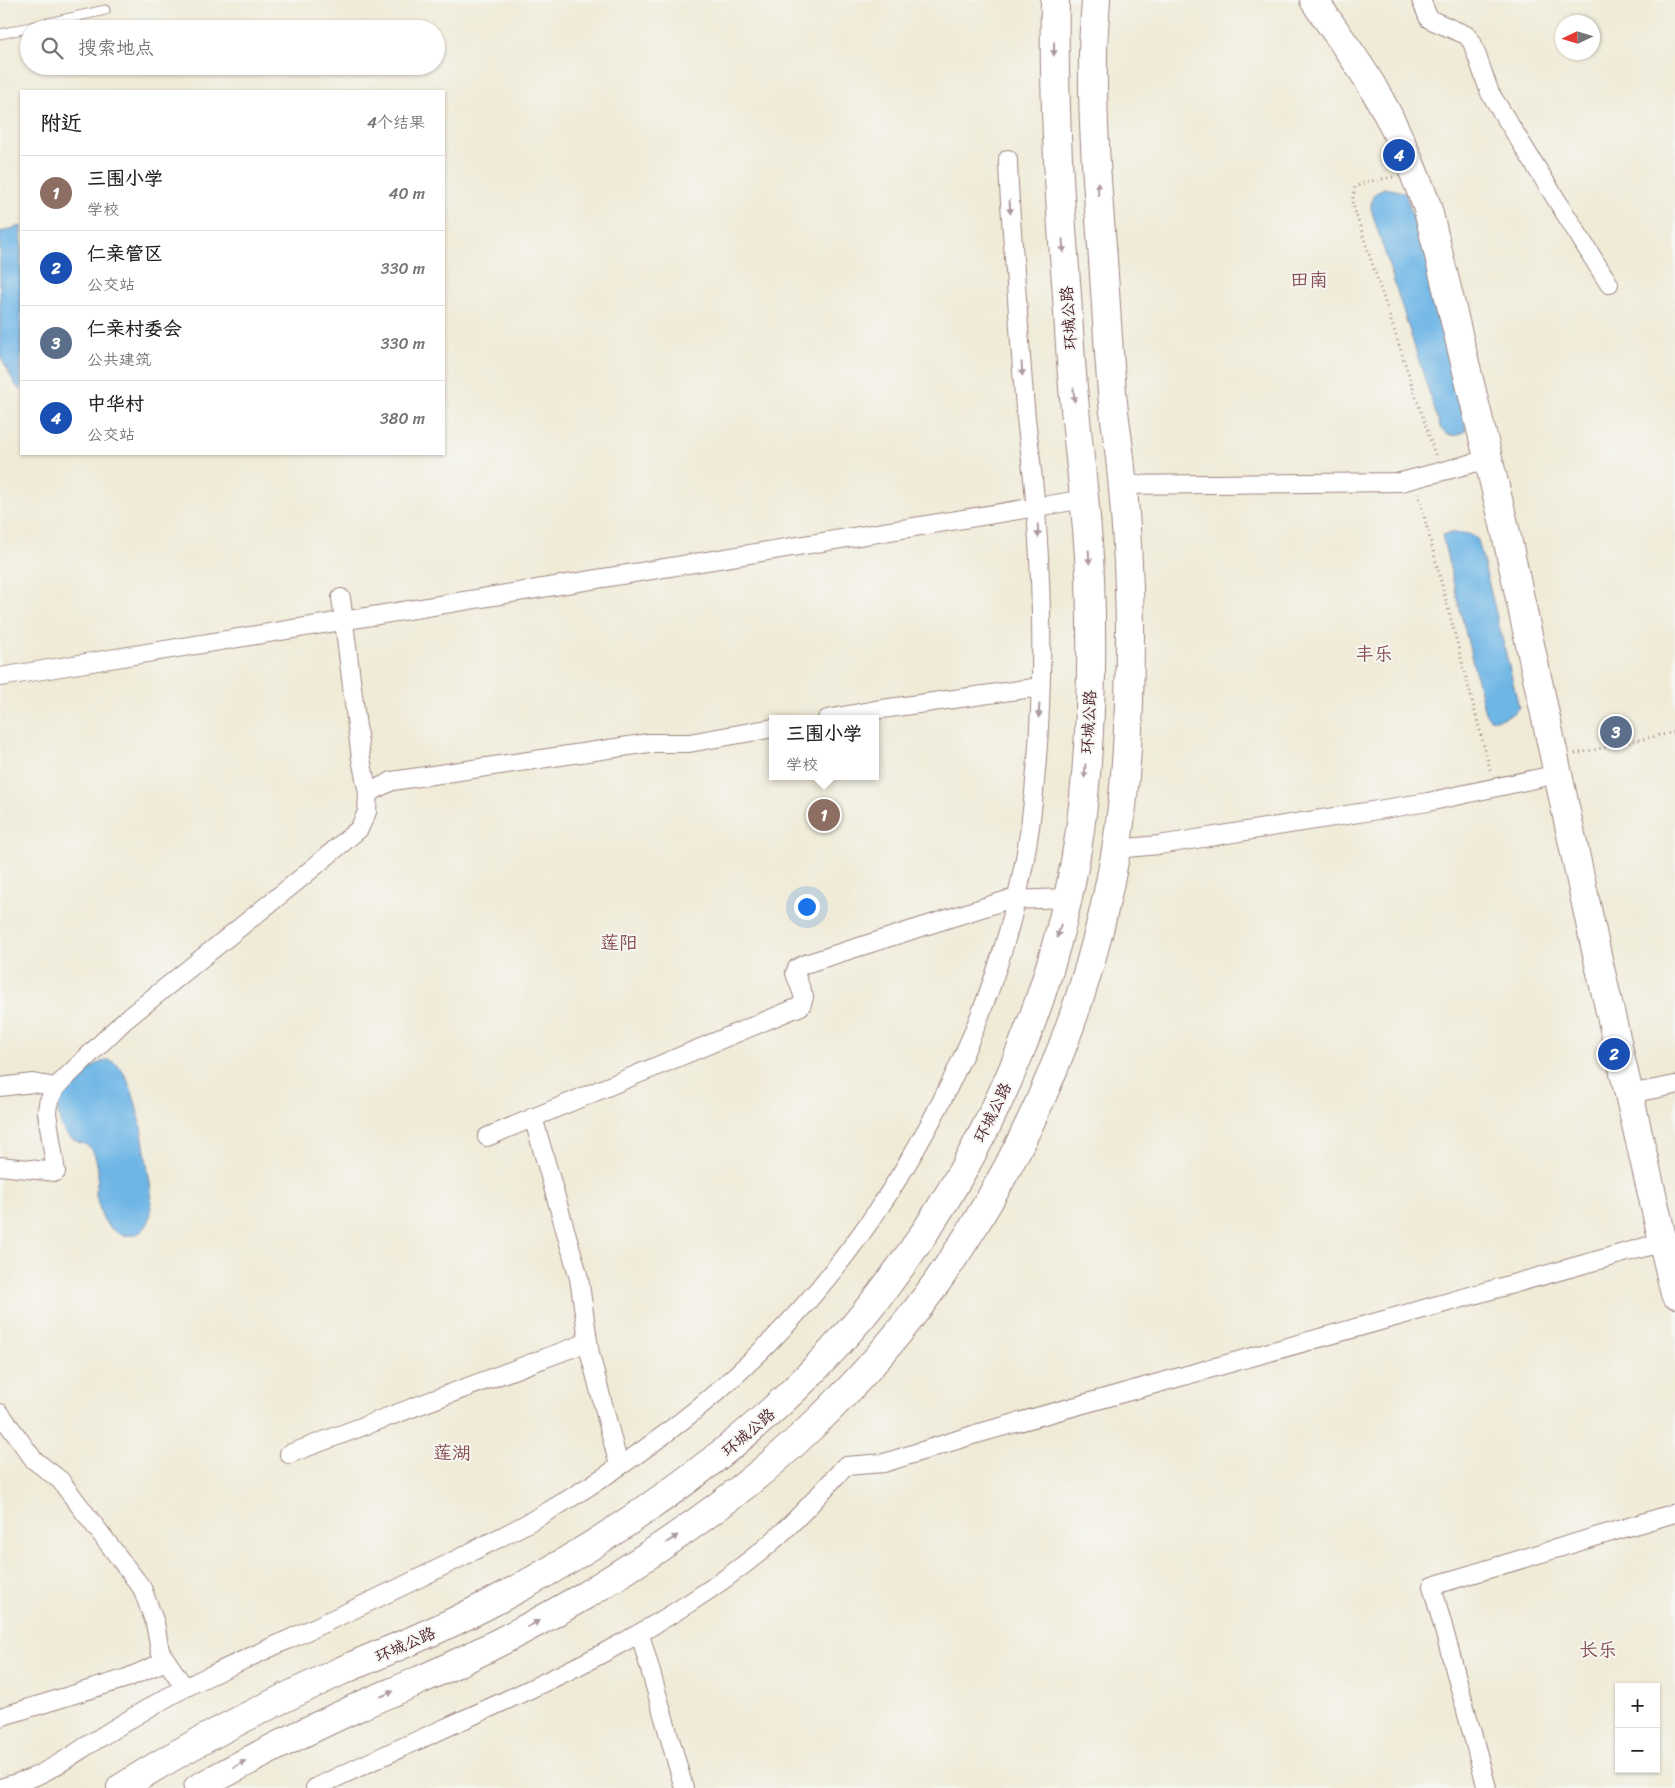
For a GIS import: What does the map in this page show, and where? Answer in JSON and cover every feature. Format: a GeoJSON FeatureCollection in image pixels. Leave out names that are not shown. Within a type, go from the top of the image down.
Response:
{"type":"FeatureCollection","features":[{"type":"Feature","properties":{"kind":"main road","name":"环城公路"},"geometry":{"type":"LineString","coordinates":[[121,1788],[179,1752],[225,1727],[346,1669],[459,1619],[513,1591],[567,1561],[667,1495],[722,1454],[779,1405],[838,1344],[891,1279],[924,1233],[970,1157],[1003,1090],[1025,1037],[1050,962],[1067,898],[1079,836],[1088,736],[1091,630],[1090,576],[1085,498],[1075,410],[1058,178],[1054,56],[1055,0]]}},
{"type":"Feature","properties":{"kind":"main road"},"geometry":{"type":"LineString","coordinates":[[198,1788],[244,1762],[361,1705],[419,1681],[476,1654],[587,1594],[653,1552],[739,1490],[786,1451],[837,1402],[886,1348],[928,1294],[982,1213],[1023,1138],[1045,1091],[1074,1017],[1099,930],[1116,849],[1123,790],[1129,687],[1129,574],[1097,176],[1093,56],[1096,0]]}},
{"type":"Feature","properties":{"kind":"main road"},"geometry":{"type":"LineString","coordinates":[[1314,0],[1372,85],[1397,133],[1427,206],[1504,524],[1556,766],[1675,1294]]}},
{"type":"Feature","properties":{"kind":"main road"},"geometry":{"type":"LineString","coordinates":[[1065,276],[1104,272]]}},
{"type":"Feature","properties":{"kind":"street"},"geometry":{"type":"LineString","coordinates":[[1421,0],[1429,18],[1466,34],[1472,42],[1490,93],[1609,284]]}},
{"type":"Feature","properties":{"kind":"street"},"geometry":{"type":"LineString","coordinates":[[0,1788],[32,1778],[53,1767],[185,1688],[435,1571],[537,1518],[619,1466],[684,1419],[744,1367],[800,1310],[829,1276],[881,1205],[920,1141],[964,1056],[990,988],[1015,900],[1030,829],[1040,688],[1040,577],[1036,507],[1026,415],[1008,159]]}},
{"type":"Feature","properties":{"kind":"street"},"geometry":{"type":"LineString","coordinates":[[1122,485],[1401,482],[1489,459]]}},
{"type":"Feature","properties":{"kind":"street"},"geometry":{"type":"LineString","coordinates":[[0,677],[1085,498]]}},
{"type":"Feature","properties":{"kind":"street"},"geometry":{"type":"LineString","coordinates":[[0,1166],[56,1172],[47,1113],[48,1103],[56,1087],[124,1021],[353,836],[359,829],[367,812],[368,793],[361,759],[341,598]]}},
{"type":"Feature","properties":{"kind":"street"},"geometry":{"type":"LineString","coordinates":[[848,715],[1040,688]]}},
{"type":"Feature","properties":{"kind":"street"},"geometry":{"type":"LineString","coordinates":[[368,793],[392,781],[650,744],[689,743],[769,729]]}},
{"type":"Feature","properties":{"kind":"street"},"geometry":{"type":"LineString","coordinates":[[1116,849],[1159,846],[1428,802],[1495,788],[1556,766]]}},
{"type":"Feature","properties":{"kind":"street"},"geometry":{"type":"LineString","coordinates":[[487,1137],[801,1006],[804,997],[795,973],[797,968],[805,964],[1007,900],[1067,898]]}},
{"type":"Feature","properties":{"kind":"street"},"geometry":{"type":"LineString","coordinates":[[0,1087],[33,1083],[56,1087]]}},
{"type":"Feature","properties":{"kind":"street"},"geometry":{"type":"LineString","coordinates":[[1629,1094],[1675,1085]]}},
{"type":"Feature","properties":{"kind":"street"},"geometry":{"type":"LineString","coordinates":[[533,1117],[579,1278],[588,1342],[619,1466]]}},
{"type":"Feature","properties":{"kind":"street"},"geometry":{"type":"LineString","coordinates":[[315,1788],[558,1676],[640,1634],[684,1606],[762,1551],[805,1511],[845,1466],[884,1463],[976,1434],[1208,1371],[1663,1242]]}},
{"type":"Feature","properties":{"kind":"street"},"geometry":{"type":"LineString","coordinates":[[289,1454],[588,1342]]}},
{"type":"Feature","properties":{"kind":"street"},"geometry":{"type":"LineString","coordinates":[[0,1413],[34,1460],[60,1480],[142,1588],[155,1623],[160,1650],[185,1688]]}},
{"type":"Feature","properties":{"kind":"street"},"geometry":{"type":"LineString","coordinates":[[1487,1788],[1432,1586],[1675,1513]]}},
{"type":"Feature","properties":{"kind":"street"},"geometry":{"type":"LineString","coordinates":[[640,1634],[684,1788]]}},
{"type":"Feature","properties":{"kind":"street"},"geometry":{"type":"LineString","coordinates":[[0,1717],[127,1678],[166,1661]]}},
{"type":"Feature","properties":{"kind":"lane"},"geometry":{"type":"LineString","coordinates":[[61,20],[104,10]]}},
{"type":"Feature","properties":{"kind":"lane"},"geometry":{"type":"LineString","coordinates":[[0,34],[20,29]]}},
{"type":"Feature","properties":{"kind":"path"},"geometry":{"type":"LineString","coordinates":[[1415,175],[1366,182],[1356,187],[1352,202],[1441,472]]}},
{"type":"Feature","properties":{"kind":"path"},"geometry":{"type":"LineString","coordinates":[[1414,479],[1495,788]]}},
{"type":"Feature","properties":{"kind":"path"},"geometry":{"type":"LineString","coordinates":[[1556,766],[1675,732]]}},
{"type":"Feature","properties":{"kind":"water"},"geometry":{"type":"Polygon","coordinates":[[[1384,188],[1405,193],[1435,285],[1466,430],[1459,434],[1448,435],[1440,427],[1371,209],[1373,196],[1384,188]]]}},
{"type":"Feature","properties":{"kind":"water"},"geometry":{"type":"Polygon","coordinates":[[[20,226],[20,389],[16,386],[0,356],[0,232],[20,226]]]}},
{"type":"Feature","properties":{"kind":"water"},"geometry":{"type":"Polygon","coordinates":[[[1451,533],[1469,534],[1478,540],[1519,707],[1510,715],[1502,718],[1490,719],[1485,713],[1442,535],[1451,533]]]}},
{"type":"Feature","properties":{"kind":"water"},"geometry":{"type":"Polygon","coordinates":[[[109,1060],[118,1066],[131,1090],[140,1123],[150,1187],[151,1214],[149,1221],[145,1228],[133,1235],[121,1234],[105,1222],[96,1194],[98,1168],[95,1156],[88,1146],[71,1138],[63,1130],[57,1104],[57,1094],[97,1064],[109,1060]]]}},
{"type":"Feature","properties":{"kind":"place","name":"中华村"},"geometry":{"type":"Point","coordinates":[1399,155]}},
{"type":"Feature","properties":{"kind":"place","name":"仁亲村委会"},"geometry":{"type":"Point","coordinates":[1616,732]}},
{"type":"Feature","properties":{"kind":"place","name":"三围小学"},"geometry":{"type":"Point","coordinates":[824,815]}},
{"type":"Feature","properties":{"kind":"place","name":"仁亲管区"},"geometry":{"type":"Point","coordinates":[1614,1054]}},
{"type":"Feature","properties":{"kind":"district","name":"田南"},"geometry":{"type":"Point","coordinates":[1309,279]}},
{"type":"Feature","properties":{"kind":"district","name":"丰乐"},"geometry":{"type":"Point","coordinates":[1374,653]}},
{"type":"Feature","properties":{"kind":"district","name":"莲阳"},"geometry":{"type":"Point","coordinates":[619,942]}},
{"type":"Feature","properties":{"kind":"district","name":"莲湖"},"geometry":{"type":"Point","coordinates":[452,1452]}},
{"type":"Feature","properties":{"kind":"district","name":"长乐"},"geometry":{"type":"Point","coordinates":[1598,1649]}}]}
